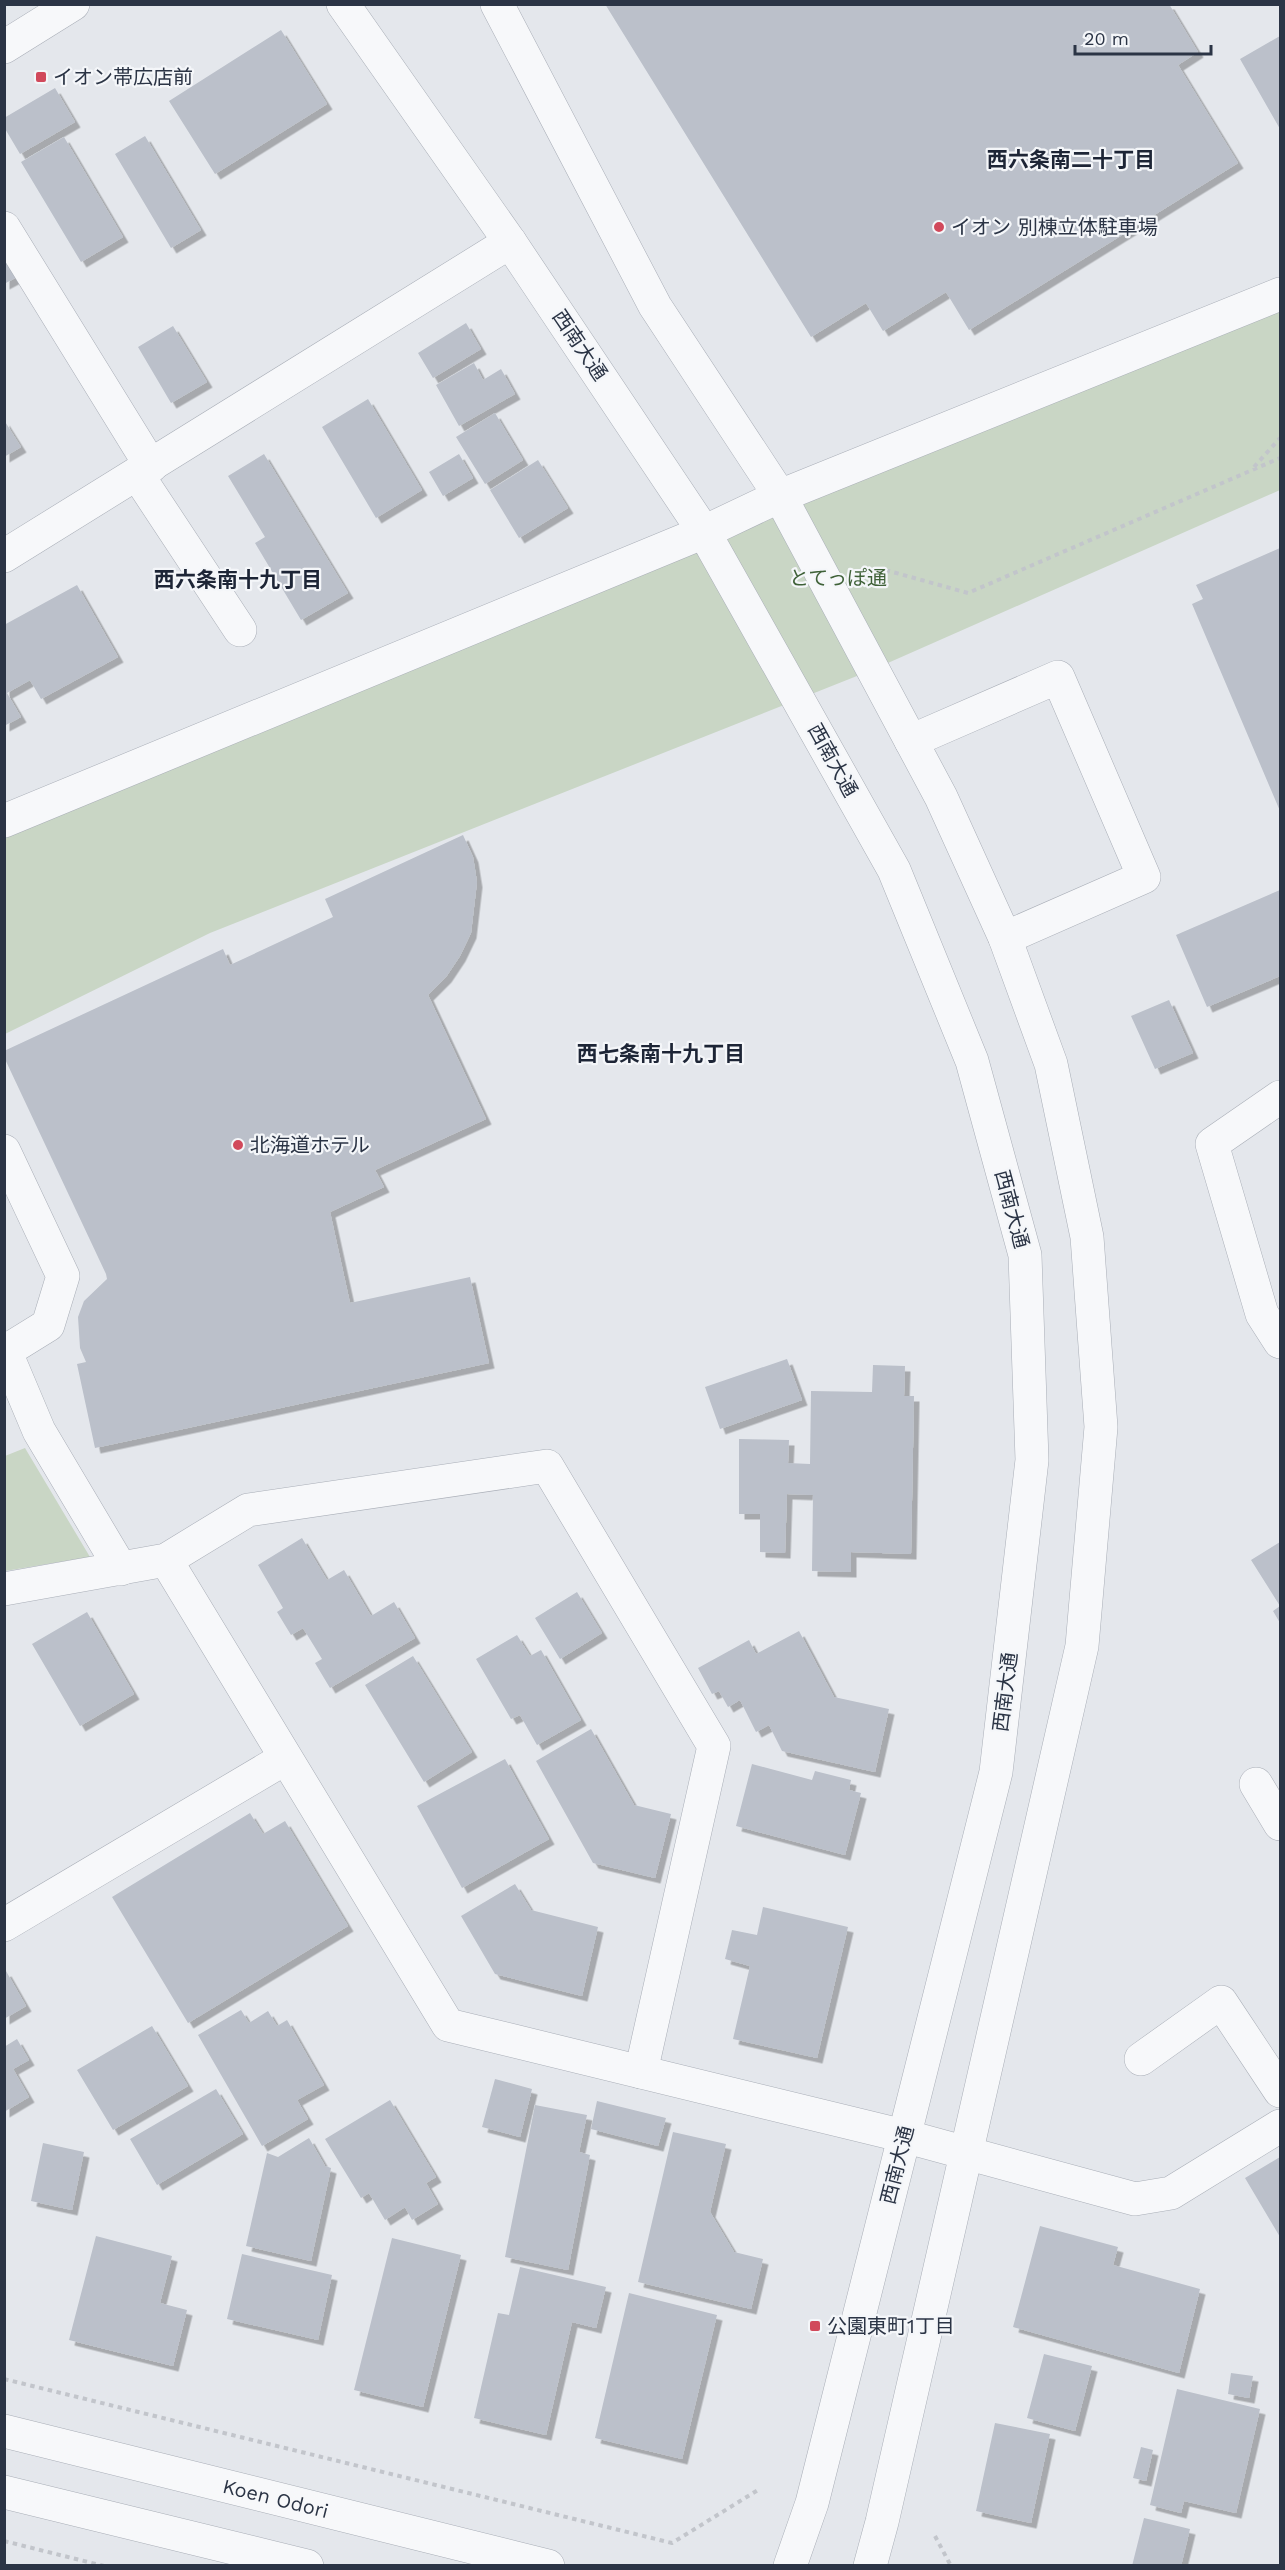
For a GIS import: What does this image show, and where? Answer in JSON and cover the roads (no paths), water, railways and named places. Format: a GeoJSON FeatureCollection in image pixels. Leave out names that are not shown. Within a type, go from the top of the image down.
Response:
{"type":"FeatureCollection","features":[{"type":"Feature","properties":{"kind":"street"},"geometry":{"type":"LineString","coordinates":[[4,46],[73,4]]}},
{"type":"Feature","properties":{"kind":"street","name":"西南大通"},"geometry":{"type":"LineString","coordinates":[[344,4],[510,242],[704,532],[894,870],[972,1061],[1024,1255],[1032,1460],[996,1772],[812,2503],[790,2565]]}},
{"type":"Feature","properties":{"kind":"street"},"geometry":{"type":"LineString","coordinates":[[497,4],[655,306],[780,496],[941,796],[1005,938],[1051,1064],[1087,1237],[1101,1427],[1082,1647],[882,2522],[870,2565]]}},
{"type":"Feature","properties":{"kind":"street"},"geometry":{"type":"LineString","coordinates":[[4,228],[240,630]]}},
{"type":"Feature","properties":{"kind":"street"},"geometry":{"type":"LineString","coordinates":[[4,556],[510,242]]}},
{"type":"Feature","properties":{"kind":"street"},"geometry":{"type":"LineString","coordinates":[[4,821],[704,532],[780,496],[1281,294]]}},
{"type":"Feature","properties":{"kind":"street"},"geometry":{"type":"LineString","coordinates":[[911,741],[1058,677],[1144,878],[1005,938]]}},
{"type":"Feature","properties":{"kind":"street"},"geometry":{"type":"LineString","coordinates":[[1281,1097],[1212,1144],[1262,1314],[1281,1342]]}},
{"type":"Feature","properties":{"kind":"street"},"geometry":{"type":"LineString","coordinates":[[4,1151],[63,1276],[48,1325],[5,1350],[39,1431],[121,1569]]}},
{"type":"Feature","properties":{"kind":"street"},"geometry":{"type":"LineString","coordinates":[[4,1589],[166,1560],[248,1510],[547,1466],[714,1746],[641,2072]]}},
{"type":"Feature","properties":{"kind":"street"},"geometry":{"type":"LineString","coordinates":[[166,1560],[284,1759],[448,2025],[904,2136],[1135,2199],[1170,2193],[1281,2126]]}},
{"type":"Feature","properties":{"kind":"street"},"geometry":{"type":"LineString","coordinates":[[4,1925],[284,1759]]}},
{"type":"Feature","properties":{"kind":"street"},"geometry":{"type":"LineString","coordinates":[[1256,1784],[1281,1824]]}},
{"type":"Feature","properties":{"kind":"street"},"geometry":{"type":"LineString","coordinates":[[1141,2059],[1221,2002],[1281,2091]]}},
{"type":"Feature","properties":{"kind":"street","name":"Koen Odori"},"geometry":{"type":"LineString","coordinates":[[4,2431],[548,2565]]}},
{"type":"Feature","properties":{"kind":"street"},"geometry":{"type":"LineString","coordinates":[[4,2492],[307,2565]]}},
{"type":"Feature","properties":{"kind":"place","name":"イオン帯広店前"},"geometry":{"type":"Point","coordinates":[41,77]}},
{"type":"Feature","properties":{"kind":"place","name":"イオン 別棟立体駐車場"},"geometry":{"type":"Point","coordinates":[939,227]}},
{"type":"Feature","properties":{"kind":"place","name":"北海道ホテル"},"geometry":{"type":"Point","coordinates":[238,1145]}},
{"type":"Feature","properties":{"kind":"place","name":"公園東町1丁目"},"geometry":{"type":"Point","coordinates":[815,2326]}},
{"type":"Feature","properties":{"kind":"district","name":"西六条南二十丁目"},"geometry":{"type":"Point","coordinates":[1071,160]}},
{"type":"Feature","properties":{"kind":"district","name":"西六条南十九丁目"},"geometry":{"type":"Point","coordinates":[238,580]}},
{"type":"Feature","properties":{"kind":"district","name":"西七条南十九丁目"},"geometry":{"type":"Point","coordinates":[661,1054]}},
{"type":"Feature","properties":{"kind":"park label","name":"とてっぽ通"},"geometry":{"type":"Point","coordinates":[838,578]}}]}
